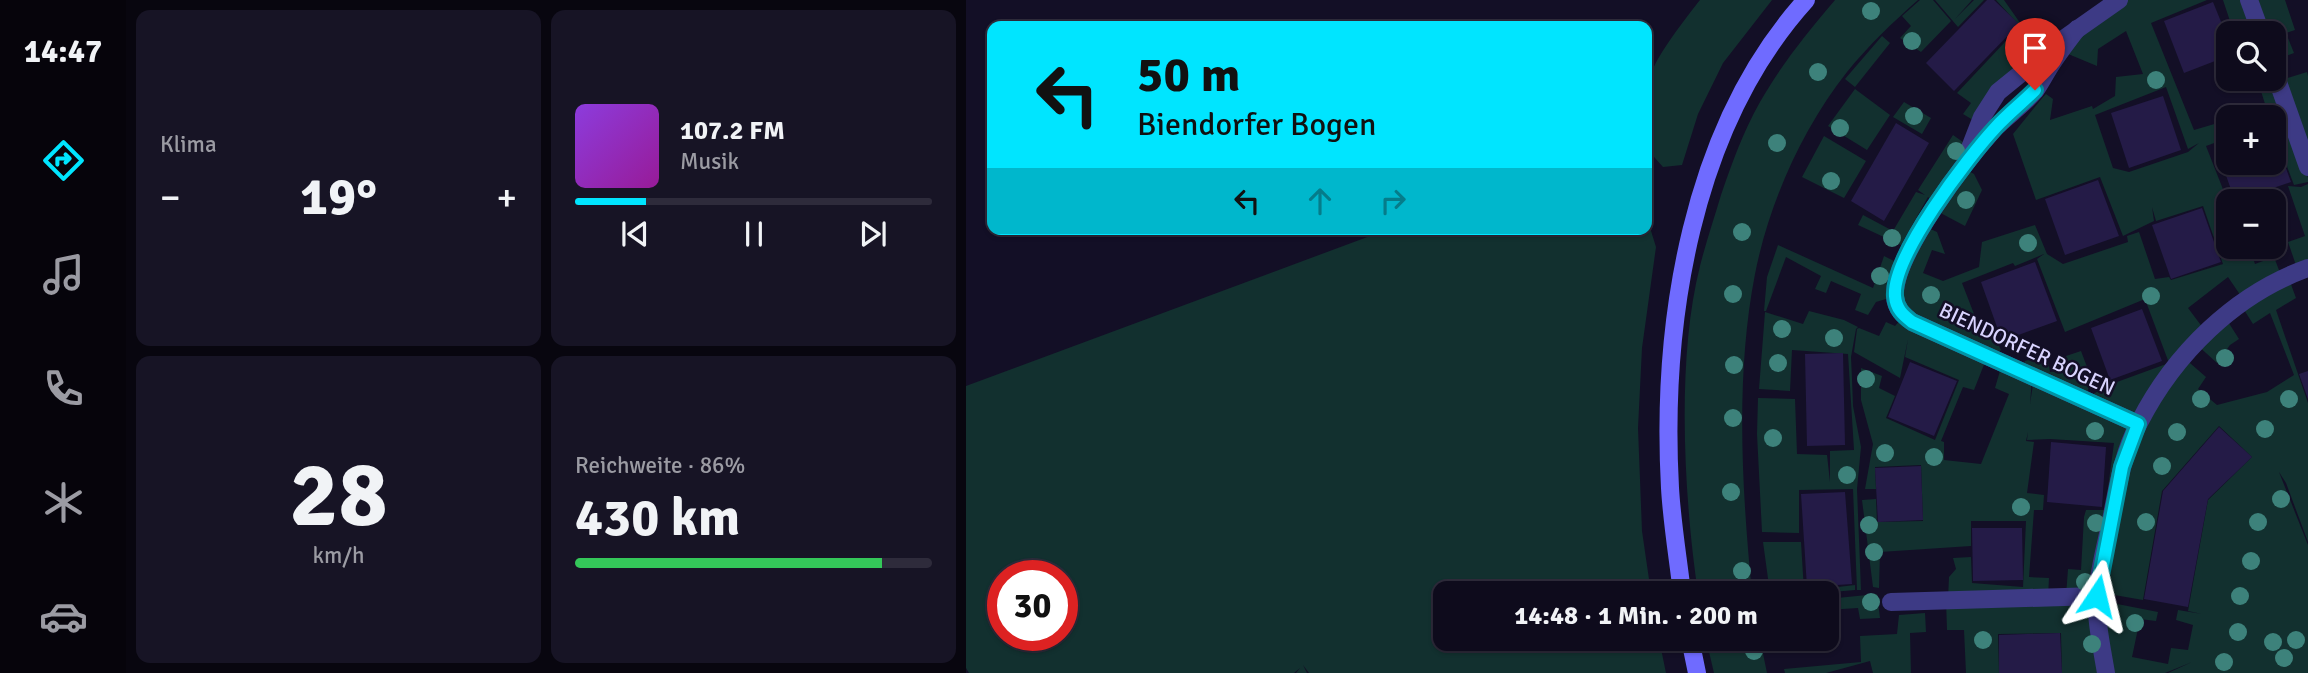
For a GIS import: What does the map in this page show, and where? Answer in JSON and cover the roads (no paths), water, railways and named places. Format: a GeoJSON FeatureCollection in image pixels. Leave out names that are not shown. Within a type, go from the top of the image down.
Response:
{"type":"FeatureCollection","features":[{"type":"Feature","properties":{"kind":"main road"},"geometry":{"type":"LineString","coordinates":[[1681,581],[1670,489],[1670,409],[1672,344],[1681,279],[1716,152],[1735,107],[1760,63],[1806,0]]}},
{"type":"Feature","properties":{"kind":"main road"},"geometry":{"type":"LineString","coordinates":[[1693,651],[1698,673]]}},
{"type":"Feature","properties":{"kind":"street","name":"BIENDORFER BOGEN"},"geometry":{"type":"LineString","coordinates":[[1964,163],[1982,117],[1998,92],[2077,29],[2119,0]]}},
{"type":"Feature","properties":{"kind":"street"},"geometry":{"type":"LineString","coordinates":[[2249,0],[2257,21]]}},
{"type":"Feature","properties":{"kind":"street","name":"BIENDORFER BOGEN"},"geometry":{"type":"LineString","coordinates":[[2077,29],[2035,90],[1998,125],[1964,163],[1933,208],[1896,284],[1898,308],[1903,316],[1912,322],[2138,424]]}},
{"type":"Feature","properties":{"kind":"street"},"geometry":{"type":"LineString","coordinates":[[2281,91],[2308,167]]}},
{"type":"Feature","properties":{"kind":"street"},"geometry":{"type":"LineString","coordinates":[[2106,673],[2097,596],[2122,467],[2138,424],[2181,358],[2204,333],[2278,280],[2308,268]]}},
{"type":"Feature","properties":{"kind":"street"},"geometry":{"type":"LineString","coordinates":[[1891,603],[2097,596]]}}]}
